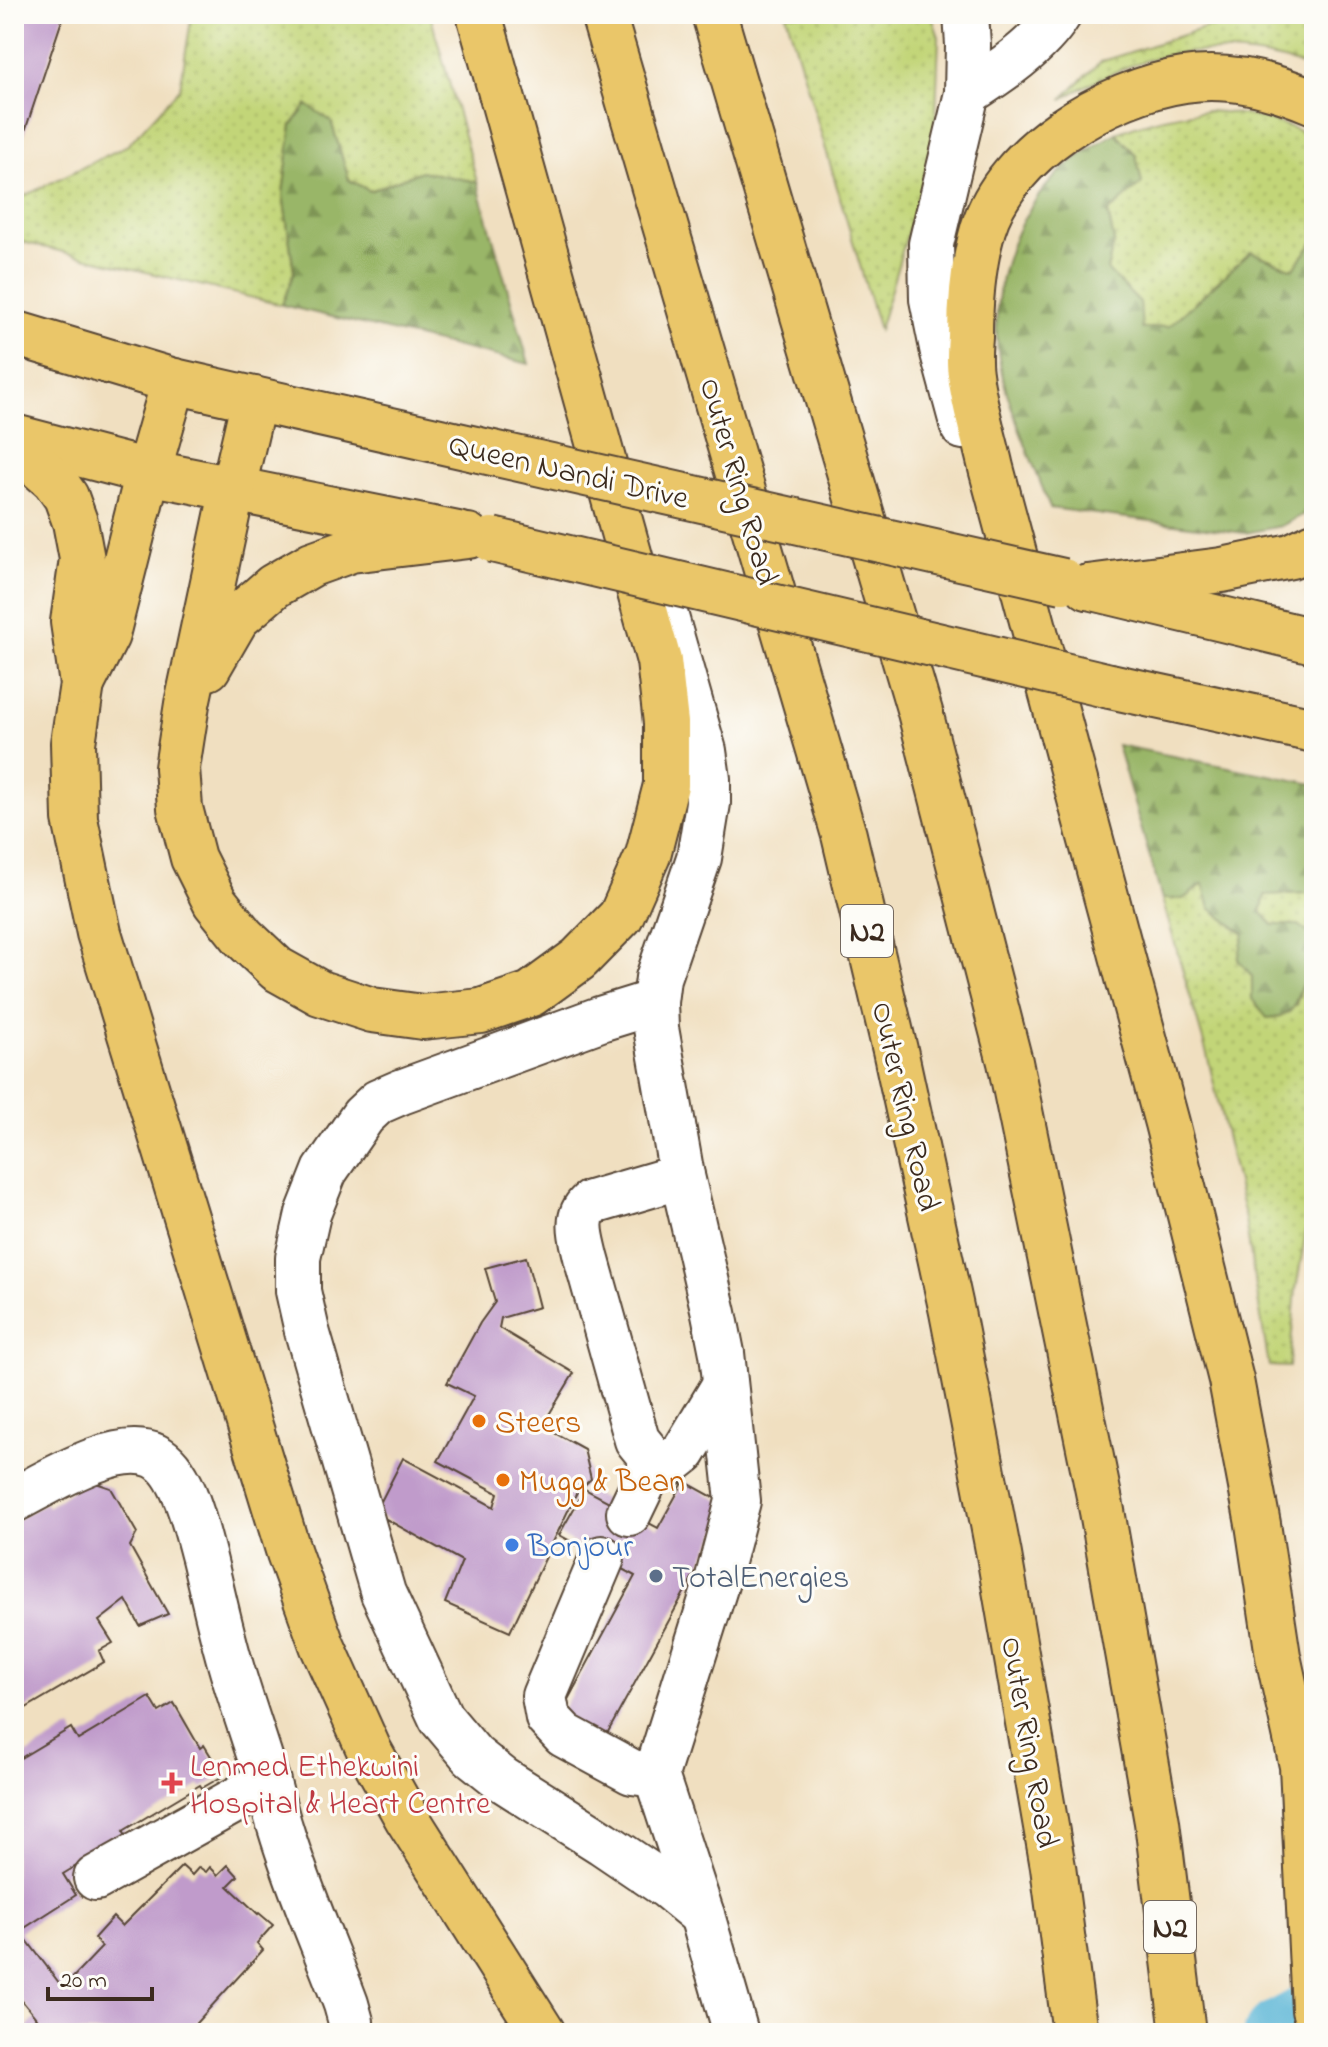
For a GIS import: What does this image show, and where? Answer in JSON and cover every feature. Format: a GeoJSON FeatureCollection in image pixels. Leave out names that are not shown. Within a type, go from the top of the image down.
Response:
{"type":"FeatureCollection","features":[{"type":"Feature","properties":{"kind":"main road"},"geometry":{"type":"LineString","coordinates":[[254,399],[187,704],[177,768],[180,808],[193,858],[215,902],[243,937],[277,969],[320,993],[372,1010],[423,1017],[481,1011],[531,994],[579,959],[621,916],[648,855],[666,785],[666,723],[659,661],[479,14]]}},
{"type":"Feature","properties":{"kind":"main road","name":"Outer Ring Road"},"geometry":{"type":"LineString","coordinates":[[603,14],[848,851],[895,1050],[952,1312],[999,1555],[1053,1867],[1075,2033]]}},
{"type":"Feature","properties":{"kind":"main road","name":"N2"},"geometry":{"type":"LineString","coordinates":[[714,14],[920,712],[1006,1047],[1102,1511],[1157,1822],[1183,2033]]}},
{"type":"Feature","properties":{"kind":"main road"},"geometry":{"type":"LineString","coordinates":[[1314,102],[1281,90],[1222,78],[1185,80],[1146,89],[1109,103],[1048,141],[1019,168],[984,226],[976,257],[970,305],[969,371],[1015,561],[1167,1123],[1231,1380],[1258,1524],[1278,1656],[1302,1766],[1314,2010]]}},
{"type":"Feature","properties":{"kind":"main road","name":"Queen Nandi Drive"},"geometry":{"type":"LineString","coordinates":[[14,333],[174,381],[1076,584],[1314,641]]}},
{"type":"Feature","properties":{"kind":"main road"},"geometry":{"type":"LineString","coordinates":[[82,684],[107,635],[174,381]]}},
{"type":"Feature","properties":{"kind":"main road"},"geometry":{"type":"LineString","coordinates":[[14,437],[148,472],[480,538],[1110,686],[1314,730]]}},
{"type":"Feature","properties":{"kind":"main road"},"geometry":{"type":"LineString","coordinates":[[14,448],[54,480],[66,497],[75,522],[82,559],[73,622],[82,684],[73,743],[75,819],[99,933],[289,1553],[322,1645],[370,1752],[407,1818],[543,2033]]}},
{"type":"Feature","properties":{"kind":"main road"},"geometry":{"type":"LineString","coordinates":[[187,704],[237,618],[274,586],[312,564],[351,550],[480,538]]}},
{"type":"Feature","properties":{"kind":"main road"},"geometry":{"type":"LineString","coordinates":[[1076,584],[1222,570],[1291,556],[1314,545]]}},
{"type":"Feature","properties":{"kind":"main road"},"geometry":{"type":"LineString","coordinates":[[1302,1766],[1314,1725]]}},
{"type":"Feature","properties":{"kind":"lane"},"geometry":{"type":"LineString","coordinates":[[966,14],[967,93],[931,244],[932,299],[962,423],[1015,561]]}},
{"type":"Feature","properties":{"kind":"lane"},"geometry":{"type":"LineString","coordinates":[[967,93],[1026,51],[1059,14]]}},
{"type":"Feature","properties":{"kind":"lane"},"geometry":{"type":"LineString","coordinates":[[519,160],[623,462],[704,751],[708,779],[708,803],[699,858],[658,978],[656,1028],[682,1176],[714,1313],[738,1501],[717,1581],[656,1775],[702,1915],[736,2033]]}},
{"type":"Feature","properties":{"kind":"lane"},"geometry":{"type":"LineString","coordinates":[[655,1002],[600,1019],[378,1102],[363,1116],[325,1171],[308,1214],[298,1258],[298,1291],[383,1593],[441,1718],[473,1756],[502,1779],[668,1887],[702,1915]]}},
{"type":"Feature","properties":{"kind":"lane"},"geometry":{"type":"LineString","coordinates":[[682,1176],[598,1199],[585,1207],[580,1228],[637,1440],[654,1461],[670,1463],[684,1452],[725,1384]]}},
{"type":"Feature","properties":{"kind":"lane"},"geometry":{"type":"LineString","coordinates":[[14,1500],[83,1466],[119,1453],[146,1453],[167,1464],[194,1519],[231,1668],[280,1828],[351,2022]]}},
{"type":"Feature","properties":{"kind":"lane"},"geometry":{"type":"LineString","coordinates":[[629,1513],[654,1461]]}},
{"type":"Feature","properties":{"kind":"lane"},"geometry":{"type":"LineString","coordinates":[[602,1558],[544,1696],[548,1718],[564,1735],[632,1772],[656,1775]]}},
{"type":"Feature","properties":{"kind":"lane"},"geometry":{"type":"LineString","coordinates":[[96,1878],[268,1782]]}},
{"type":"Feature","properties":{"kind":"green space"},"geometry":{"type":"Polygon","coordinates":[[[192,14],[430,14],[477,182],[421,171],[370,191],[349,180],[331,121],[292,125],[283,194],[294,272],[282,305],[14,240],[14,201],[128,145],[180,88],[192,14]]]}},
{"type":"Feature","properties":{"kind":"green space"},"geometry":{"type":"Polygon","coordinates":[[[786,14],[931,14],[939,37],[935,139],[879,330],[786,14]]]}},
{"type":"Feature","properties":{"kind":"green space"},"geometry":{"type":"Polygon","coordinates":[[[1237,14],[1314,14],[1314,69],[1245,53],[1173,54],[1118,70],[1061,100],[1100,62],[1229,20],[1237,14]]]}},
{"type":"Feature","properties":{"kind":"green space"},"geometry":{"type":"Polygon","coordinates":[[[307,105],[331,121],[349,180],[370,191],[421,171],[477,182],[529,364],[282,305],[294,272],[283,194],[292,125],[307,105]]]}},
{"type":"Feature","properties":{"kind":"green space"},"geometry":{"type":"Polygon","coordinates":[[[1207,111],[1262,118],[1314,138],[1314,242],[1293,269],[1251,252],[1169,326],[1142,330],[1107,270],[1114,241],[1108,213],[1136,155],[1116,133],[1161,119],[1207,111]]]}},
{"type":"Feature","properties":{"kind":"green space"},"geometry":{"type":"Polygon","coordinates":[[[1116,133],[1136,155],[1142,183],[1108,213],[1114,241],[1107,270],[1140,303],[1142,329],[1169,326],[1251,252],[1293,269],[1314,242],[1314,509],[1281,526],[1245,533],[1050,508],[1005,387],[997,342],[1000,286],[1017,233],[1046,187],[1071,162],[1116,133]]]}},
{"type":"Feature","properties":{"kind":"green space"},"geometry":{"type":"Polygon","coordinates":[[[1117,745],[1314,784],[1314,888],[1308,893],[1265,895],[1261,912],[1273,925],[1299,925],[1314,938],[1314,971],[1305,980],[1294,1006],[1286,1014],[1267,1018],[1252,999],[1252,976],[1238,960],[1244,934],[1210,908],[1203,884],[1183,899],[1162,899],[1117,745]]]}},
{"type":"Feature","properties":{"kind":"green space"},"geometry":{"type":"Polygon","coordinates":[[[1203,884],[1210,908],[1244,934],[1252,976],[1252,999],[1296,1005],[1303,982],[1314,971],[1314,1185],[1296,1289],[1289,1367],[1269,1366],[1243,1208],[1207,1054],[1162,899],[1183,899],[1203,884]]]}},
{"type":"Feature","properties":{"kind":"green space"},"geometry":{"type":"Polygon","coordinates":[[[1314,888],[1314,938],[1299,925],[1273,925],[1261,912],[1265,894],[1308,893],[1314,888]]]}},
{"type":"Feature","properties":{"kind":"building"},"geometry":{"type":"Polygon","coordinates":[[[14,14],[64,14],[19,149],[14,146],[14,14]]]}},
{"type":"Feature","properties":{"kind":"building"},"geometry":{"type":"Polygon","coordinates":[[[526,1257],[539,1307],[501,1318],[499,1328],[574,1373],[542,1426],[584,1449],[591,1479],[577,1492],[510,1632],[445,1603],[462,1561],[375,1513],[403,1458],[494,1507],[498,1493],[438,1461],[474,1396],[447,1383],[495,1302],[485,1268],[526,1257]]]}},
{"type":"Feature","properties":{"kind":"building"},"geometry":{"type":"Polygon","coordinates":[[[87,1480],[111,1488],[137,1533],[130,1546],[168,1614],[140,1626],[126,1600],[99,1621],[113,1643],[99,1651],[104,1662],[14,1715],[14,1522],[45,1503],[48,1507],[87,1480]]]}},
{"type":"Feature","properties":{"kind":"building"},"geometry":{"type":"Polygon","coordinates":[[[684,1481],[731,1507],[602,1743],[558,1718],[635,1576],[559,1535],[585,1489],[658,1528],[684,1481]]]}},
{"type":"Feature","properties":{"kind":"building"},"geometry":{"type":"Polygon","coordinates":[[[150,1697],[159,1712],[174,1703],[200,1748],[204,1745],[223,1776],[202,1788],[200,1785],[123,1831],[126,1836],[63,1874],[76,1895],[20,1931],[63,1988],[102,1947],[94,1938],[113,1917],[122,1926],[182,1866],[192,1875],[199,1867],[206,1872],[210,1867],[218,1875],[228,1865],[238,1876],[228,1886],[273,1925],[257,1943],[263,1950],[187,2033],[21,2033],[36,2018],[14,1991],[14,1762],[71,1728],[78,1740],[150,1697]]]}},
{"type":"Feature","properties":{"kind":"waterway"},"geometry":{"type":"LineString","coordinates":[[1275,2033],[1314,2012]]}},
{"type":"Feature","properties":{"kind":"place","name":"Steers"},"geometry":{"type":"Point","coordinates":[479,1421]}},
{"type":"Feature","properties":{"kind":"place","name":"Mugg & Bean"},"geometry":{"type":"Point","coordinates":[503,1480]}},
{"type":"Feature","properties":{"kind":"place","name":"Bonjour"},"geometry":{"type":"Point","coordinates":[512,1545]}},
{"type":"Feature","properties":{"kind":"place","name":"TotalEnergies"},"geometry":{"type":"Point","coordinates":[656,1576]}},
{"type":"Feature","properties":{"kind":"place","name":"Lenmed Ethekwini Hospital & Heart Centre"},"geometry":{"type":"Point","coordinates":[172,1783]}}]}
